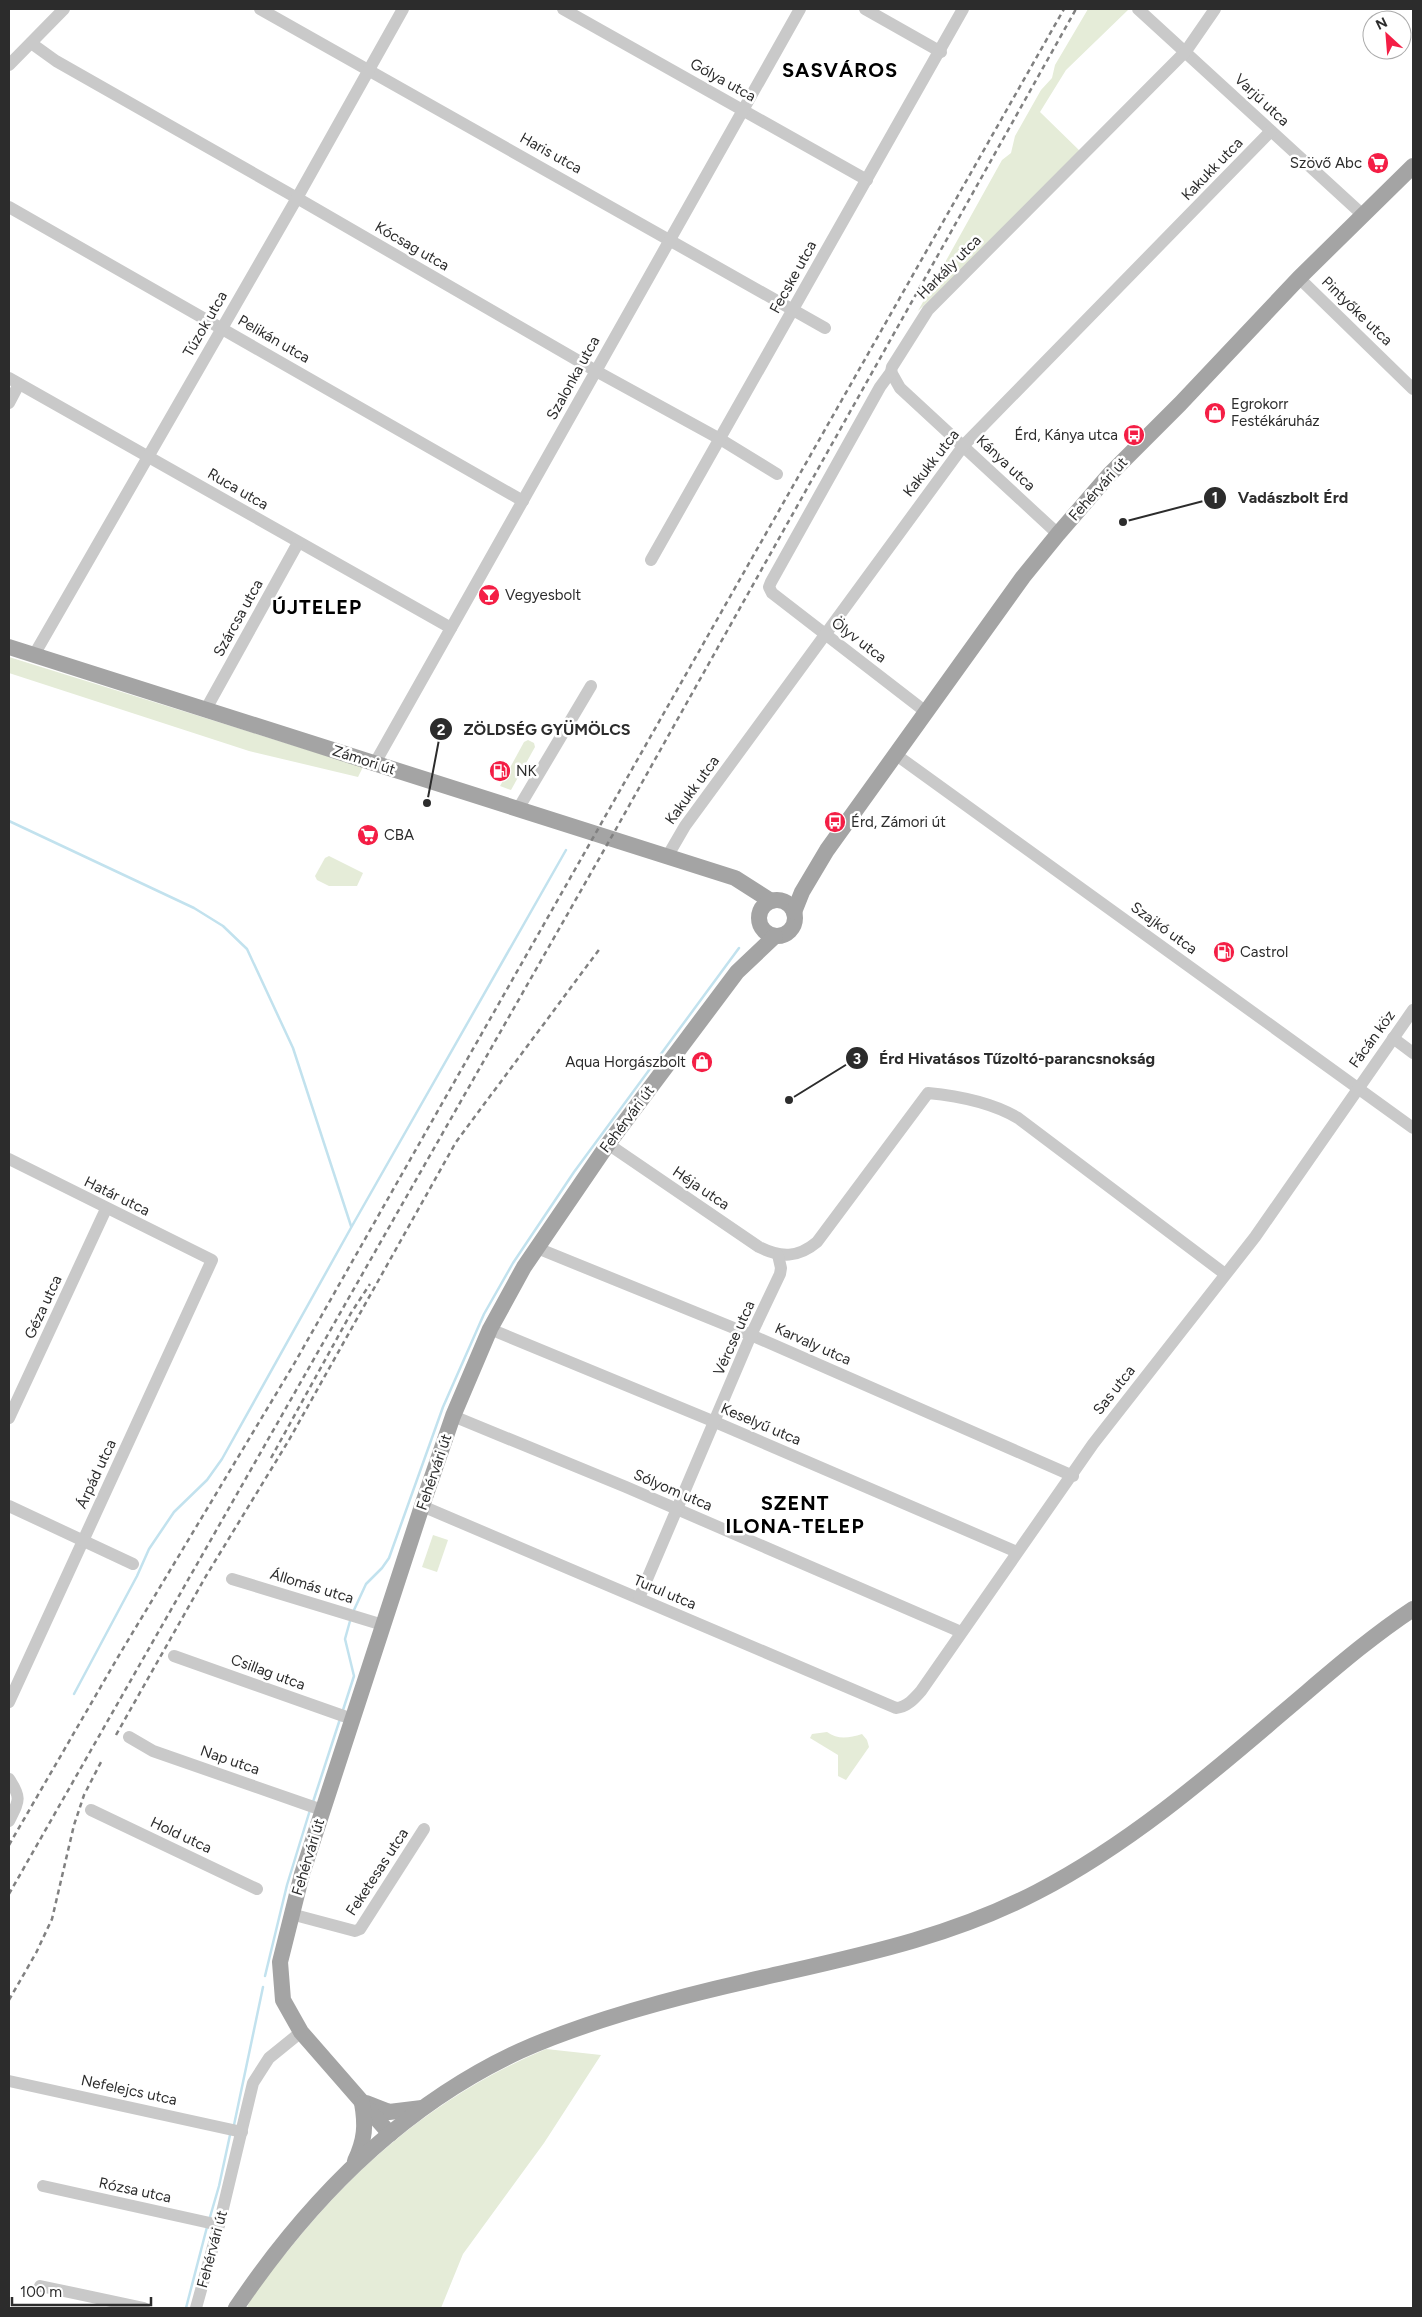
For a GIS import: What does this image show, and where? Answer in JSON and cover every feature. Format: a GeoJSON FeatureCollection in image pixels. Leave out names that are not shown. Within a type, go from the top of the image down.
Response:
{"type":"FeatureCollection","features":[{"type":"Feature","properties":{"kind":"main road","name":"Fehérvári út"},"geometry":{"type":"LineString","coordinates":[[794,912],[802,892],[827,850],[1023,577],[1058,534],[1109,475],[1180,404],[1299,278],[1413,166]]}},
{"type":"Feature","properties":{"kind":"main road","name":"Zámori út"},"geometry":{"type":"LineString","coordinates":[[9,647],[735,878],[776,901]]}},
{"type":"Feature","properties":{"kind":"main road","name":"Fehérvári út"},"geometry":{"type":"LineString","coordinates":[[776,901],[794,888],[827,850]]}},
{"type":"Feature","properties":{"kind":"main road","name":"Zámori út"},"geometry":{"type":"LineString","coordinates":[[720,874],[749,900],[760,920]]}},
{"type":"Feature","properties":{"kind":"main road"},"geometry":{"type":"LineString","coordinates":[[776,901],[789,905],[794,912],[794,924],[791,929],[781,936],[766,933],[760,920],[763,906],[776,901]]}},
{"type":"Feature","properties":{"kind":"main road","name":"Fehérvári út"},"geometry":{"type":"LineString","coordinates":[[737,972],[760,920]]}},
{"type":"Feature","properties":{"kind":"main road","name":"Fehérvári út"},"geometry":{"type":"LineString","coordinates":[[390,2134],[301,2032],[283,2000],[279,1974],[280,1962],[291,1914],[322,1810],[453,1416],[490,1329],[537,1248],[608,1144],[737,972],[775,936]]}},
{"type":"Feature","properties":{"kind":"main road"},"geometry":{"type":"LineString","coordinates":[[236,2308],[310,2209],[353,2164],[424,2108],[493,2064],[559,2035],[604,2020],[744,1982],[891,1949],[984,1917],[1035,1893],[1075,1871],[1130,1835],[1277,1718],[1337,1667],[1413,1609]]}},
{"type":"Feature","properties":{"kind":"main road"},"geometry":{"type":"LineString","coordinates":[[361,2101],[389,2112],[424,2108]]}},
{"type":"Feature","properties":{"kind":"main road"},"geometry":{"type":"LineString","coordinates":[[353,2164],[365,2133],[366,2122],[361,2101]]}},
{"type":"Feature","properties":{"kind":"street"},"geometry":{"type":"LineString","coordinates":[[9,65],[64,9]]}},
{"type":"Feature","properties":{"kind":"street","name":"Haris utca"},"geometry":{"type":"LineString","coordinates":[[260,9],[794,309],[824,328]]}},
{"type":"Feature","properties":{"kind":"street","name":"Túzok utca"},"geometry":{"type":"LineString","coordinates":[[34,655],[404,9]]}},
{"type":"Feature","properties":{"kind":"street","name":"Gólya utca"},"geometry":{"type":"LineString","coordinates":[[563,9],[867,180]]}},
{"type":"Feature","properties":{"kind":"street","name":"Szalonka utca"},"geometry":{"type":"LineString","coordinates":[[374,764],[800,9]]}},
{"type":"Feature","properties":{"kind":"street"},"geometry":{"type":"LineString","coordinates":[[865,9],[940,52]]}},
{"type":"Feature","properties":{"kind":"street","name":"Fecske utca"},"geometry":{"type":"LineString","coordinates":[[651,560],[963,9]]}},
{"type":"Feature","properties":{"kind":"street","name":"Varjú utca"},"geometry":{"type":"LineString","coordinates":[[1138,9],[1364,216]]}},
{"type":"Feature","properties":{"kind":"street","name":"Harkály utca"},"geometry":{"type":"LineString","coordinates":[[772,593],[769,587],[771,582],[880,387],[928,310],[1186,51],[1215,9]]}},
{"type":"Feature","properties":{"kind":"street","name":"Kócsag utca"},"geometry":{"type":"LineString","coordinates":[[31,43],[56,61],[596,371],[720,439],[777,474]]}},
{"type":"Feature","properties":{"kind":"street","name":"Kakukk utca"},"geometry":{"type":"LineString","coordinates":[[667,857],[685,826],[964,445],[1271,131]]}},
{"type":"Feature","properties":{"kind":"street","name":"Pelikán utca"},"geometry":{"type":"LineString","coordinates":[[9,208],[523,500]]}},
{"type":"Feature","properties":{"kind":"street","name":"Pintyőke utca"},"geometry":{"type":"LineString","coordinates":[[1299,278],[1413,389]]}},
{"type":"Feature","properties":{"kind":"street","name":"Kánya utca"},"geometry":{"type":"LineString","coordinates":[[891,372],[900,388],[964,445],[1058,534]]}},
{"type":"Feature","properties":{"kind":"street"},"geometry":{"type":"LineString","coordinates":[[9,403],[14,381]]}},
{"type":"Feature","properties":{"kind":"street","name":"Ruca utca"},"geometry":{"type":"LineString","coordinates":[[14,381],[451,628]]}},
{"type":"Feature","properties":{"kind":"street","name":"Szárcsa utca"},"geometry":{"type":"LineString","coordinates":[[206,710],[298,542]]}},
{"type":"Feature","properties":{"kind":"street","name":"Ölyv utca"},"geometry":{"type":"LineString","coordinates":[[772,593],[926,712]]}},
{"type":"Feature","properties":{"kind":"street"},"geometry":{"type":"LineString","coordinates":[[518,809],[591,686]]}},
{"type":"Feature","properties":{"kind":"street","name":"Szajkó utca"},"geometry":{"type":"LineString","coordinates":[[895,754],[1413,1128]]}},
{"type":"Feature","properties":{"kind":"street","name":"Fácán köz"},"geometry":{"type":"LineString","coordinates":[[1357,1087],[1413,1010]]}},
{"type":"Feature","properties":{"kind":"street"},"geometry":{"type":"LineString","coordinates":[[1393,1038],[1413,1053]]}},
{"type":"Feature","properties":{"kind":"street","name":"Sas utca"},"geometry":{"type":"LineString","coordinates":[[896,1708],[909,1703],[921,1691],[1111,1419],[1255,1237],[1357,1087]]}},
{"type":"Feature","properties":{"kind":"street"},"geometry":{"type":"LineString","coordinates":[[778,1255],[800,1254],[817,1242],[928,1093],[980,1102],[1005,1110],[1225,1274]]}},
{"type":"Feature","properties":{"kind":"street","name":"Héja utca"},"geometry":{"type":"LineString","coordinates":[[608,1144],[759,1247],[778,1255]]}},
{"type":"Feature","properties":{"kind":"street","name":"Határ utca"},"geometry":{"type":"LineString","coordinates":[[9,1160],[212,1260]]}},
{"type":"Feature","properties":{"kind":"street","name":"Géza utca"},"geometry":{"type":"LineString","coordinates":[[9,1418],[106,1209]]}},
{"type":"Feature","properties":{"kind":"street","name":"Karvaly utca"},"geometry":{"type":"LineString","coordinates":[[537,1248],[752,1335],[1073,1476]]}},
{"type":"Feature","properties":{"kind":"street","name":"Vércse utca"},"geometry":{"type":"LineString","coordinates":[[639,1598],[780,1274],[781,1268],[778,1255]]}},
{"type":"Feature","properties":{"kind":"street","name":"Árpád utca"},"geometry":{"type":"LineString","coordinates":[[9,1702],[212,1260]]}},
{"type":"Feature","properties":{"kind":"street","name":"Keselyű utca"},"geometry":{"type":"LineString","coordinates":[[490,1329],[715,1422],[1017,1552]]}},
{"type":"Feature","properties":{"kind":"street","name":"Sólyom utca"},"geometry":{"type":"LineString","coordinates":[[453,1416],[961,1632]]}},
{"type":"Feature","properties":{"kind":"street"},"geometry":{"type":"LineString","coordinates":[[9,1506],[133,1564]]}},
{"type":"Feature","properties":{"kind":"street","name":"Turul utca"},"geometry":{"type":"LineString","coordinates":[[422,1506],[896,1708]]}},
{"type":"Feature","properties":{"kind":"street","name":"Állomás utca"},"geometry":{"type":"LineString","coordinates":[[232,1579],[383,1625]]}},
{"type":"Feature","properties":{"kind":"street","name":"Csillag utca"},"geometry":{"type":"LineString","coordinates":[[174,1656],[352,1719]]}},
{"type":"Feature","properties":{"kind":"street","name":"Nap utca"},"geometry":{"type":"LineString","coordinates":[[129,1737],[153,1751],[322,1810]]}},
{"type":"Feature","properties":{"kind":"street"},"geometry":{"type":"LineString","coordinates":[[9,1821],[19,1800],[19,1794],[11,1788]]}},
{"type":"Feature","properties":{"kind":"street","name":"Hold utca"},"geometry":{"type":"LineString","coordinates":[[91,1810],[257,1889]]}},
{"type":"Feature","properties":{"kind":"street","name":"Feketesas utca"},"geometry":{"type":"LineString","coordinates":[[291,1914],[355,1931],[365,1923],[424,1829]]}},
{"type":"Feature","properties":{"kind":"street","name":"Fehérvári út"},"geometry":{"type":"LineString","coordinates":[[196,2308],[219,2225],[253,2083],[269,2058],[301,2032]]}},
{"type":"Feature","properties":{"kind":"street","name":"Nefelejcs utca"},"geometry":{"type":"LineString","coordinates":[[9,2081],[242,2132]]}},
{"type":"Feature","properties":{"kind":"street","name":"Rózsa utca"},"geometry":{"type":"LineString","coordinates":[[43,2186],[219,2225]]}},
{"type":"Feature","properties":{"kind":"street"},"geometry":{"type":"LineString","coordinates":[[40,2286],[144,2308]]}},
{"type":"Feature","properties":{"kind":"green space"},"geometry":{"type":"Polygon","coordinates":[[[1088,9],[1128,10],[1066,70],[1040,112],[1082,153],[918,311],[1002,160],[1011,153],[1015,136],[1041,90],[1052,78],[1055,65],[1088,9]]]}},
{"type":"Feature","properties":{"kind":"green space"},"geometry":{"type":"Polygon","coordinates":[[[9,657],[363,767],[358,777],[249,751],[9,673],[9,657]]]}},
{"type":"Feature","properties":{"kind":"green space"},"geometry":{"type":"Polygon","coordinates":[[[528,740],[534,743],[535,747],[511,790],[500,786],[524,742],[528,740]]]}},
{"type":"Feature","properties":{"kind":"green space"},"geometry":{"type":"Polygon","coordinates":[[[329,856],[363,873],[357,886],[329,886],[317,880],[315,876],[325,858],[329,856]]]}},
{"type":"Feature","properties":{"kind":"green space"},"geometry":{"type":"Polygon","coordinates":[[[433,1535],[448,1540],[437,1572],[422,1567],[433,1535]]]}},
{"type":"Feature","properties":{"kind":"green space"},"geometry":{"type":"Polygon","coordinates":[[[827,1732],[844,1738],[862,1734],[867,1740],[869,1747],[846,1780],[838,1776],[838,1755],[810,1738],[812,1734],[827,1732]]]}},
{"type":"Feature","properties":{"kind":"green space"},"geometry":{"type":"Polygon","coordinates":[[[546,2049],[601,2055],[544,2143],[463,2254],[441,2308],[247,2308],[260,2283],[318,2215],[375,2157],[438,2108],[472,2086],[546,2049]]]}},
{"type":"Feature","properties":{"kind":"waterway"},"geometry":{"type":"LineString","coordinates":[[9,821],[194,908],[223,926],[247,949],[293,1048],[351,1226]]}},
{"type":"Feature","properties":{"kind":"waterway"},"geometry":{"type":"LineString","coordinates":[[74,1694],[137,1576],[149,1549],[174,1512],[207,1480],[222,1459],[566,850]]}},
{"type":"Feature","properties":{"kind":"waterway"},"geometry":{"type":"LineString","coordinates":[[354,1610],[366,1584],[389,1558],[443,1407],[484,1314],[513,1263],[574,1172],[739,948]]}},
{"type":"Feature","properties":{"kind":"waterway"},"geometry":{"type":"LineString","coordinates":[[343,1710],[354,1676],[345,1639],[350,1621]]}},
{"type":"Feature","properties":{"kind":"waterway"},"geometry":{"type":"LineString","coordinates":[[313,1802],[340,1719]]}},
{"type":"Feature","properties":{"kind":"waterway"},"geometry":{"type":"LineString","coordinates":[[265,1976],[287,1885],[310,1810]]}},
{"type":"Feature","properties":{"kind":"waterway"},"geometry":{"type":"LineString","coordinates":[[234,2125],[263,1987]]}},
{"type":"Feature","properties":{"kind":"waterway"},"geometry":{"type":"LineString","coordinates":[[210,2217],[230,2135]]}},
{"type":"Feature","properties":{"kind":"waterway"},"geometry":{"type":"LineString","coordinates":[[186,2308],[207,2227]]}},
{"type":"Feature","properties":{"kind":"railway"},"geometry":{"type":"LineString","coordinates":[[9,1845],[118,1657],[294,1364],[1064,9]]}},
{"type":"Feature","properties":{"kind":"railway"},"geometry":{"type":"LineString","coordinates":[[9,1894],[616,829],[1076,9]]}},
{"type":"Feature","properties":{"kind":"railway"},"geometry":{"type":"LineString","coordinates":[[116,1735],[206,1576],[289,1440],[456,1142],[601,947]]}},
{"type":"Feature","properties":{"kind":"railway"},"geometry":{"type":"LineString","coordinates":[[271,1458],[351,1313],[370,1284]]}},
{"type":"Feature","properties":{"kind":"railway"},"geometry":{"type":"LineString","coordinates":[[9,2000],[36,1953],[52,1919],[74,1825],[84,1795],[101,1762]]}},
{"type":"Feature","properties":{"kind":"place","name":"Szövő Abc"},"geometry":{"type":"Point","coordinates":[1378,163]}},
{"type":"Feature","properties":{"kind":"place","name":"Egrokorr Festékáruház"},"geometry":{"type":"Point","coordinates":[1215,413]}},
{"type":"Feature","properties":{"kind":"place","name":"Érd, Kánya utca"},"geometry":{"type":"Point","coordinates":[1134,435]}},
{"type":"Feature","properties":{"kind":"place","name":"Vadászbolt Érd"},"geometry":{"type":"Point","coordinates":[1123,522]}},
{"type":"Feature","properties":{"kind":"place","name":"Vegyesbolt"},"geometry":{"type":"Point","coordinates":[489,595]}},
{"type":"Feature","properties":{"kind":"place","name":"NK"},"geometry":{"type":"Point","coordinates":[500,771]}},
{"type":"Feature","properties":{"kind":"place","name":"ZÖLDSÉG GYÜMÖLCS"},"geometry":{"type":"Point","coordinates":[427,803]}},
{"type":"Feature","properties":{"kind":"place","name":"Érd, Zámori út"},"geometry":{"type":"Point","coordinates":[835,822]}},
{"type":"Feature","properties":{"kind":"place","name":"CBA"},"geometry":{"type":"Point","coordinates":[368,835]}},
{"type":"Feature","properties":{"kind":"place","name":"Castrol"},"geometry":{"type":"Point","coordinates":[1224,952]}},
{"type":"Feature","properties":{"kind":"place","name":"Aqua Horgászbolt"},"geometry":{"type":"Point","coordinates":[702,1062]}},
{"type":"Feature","properties":{"kind":"place","name":"Érd Hivatásos Tűzoltó-parancsnokság"},"geometry":{"type":"Point","coordinates":[789,1100]}},
{"type":"Feature","properties":{"kind":"district","name":"SASVÁROS"},"geometry":{"type":"Point","coordinates":[840,70]}},
{"type":"Feature","properties":{"kind":"district","name":"ÚJTELEP"},"geometry":{"type":"Point","coordinates":[317,607]}},
{"type":"Feature","properties":{"kind":"district","name":"SZENT ILONA-TELEP"},"geometry":{"type":"Point","coordinates":[795,1514]}}]}
